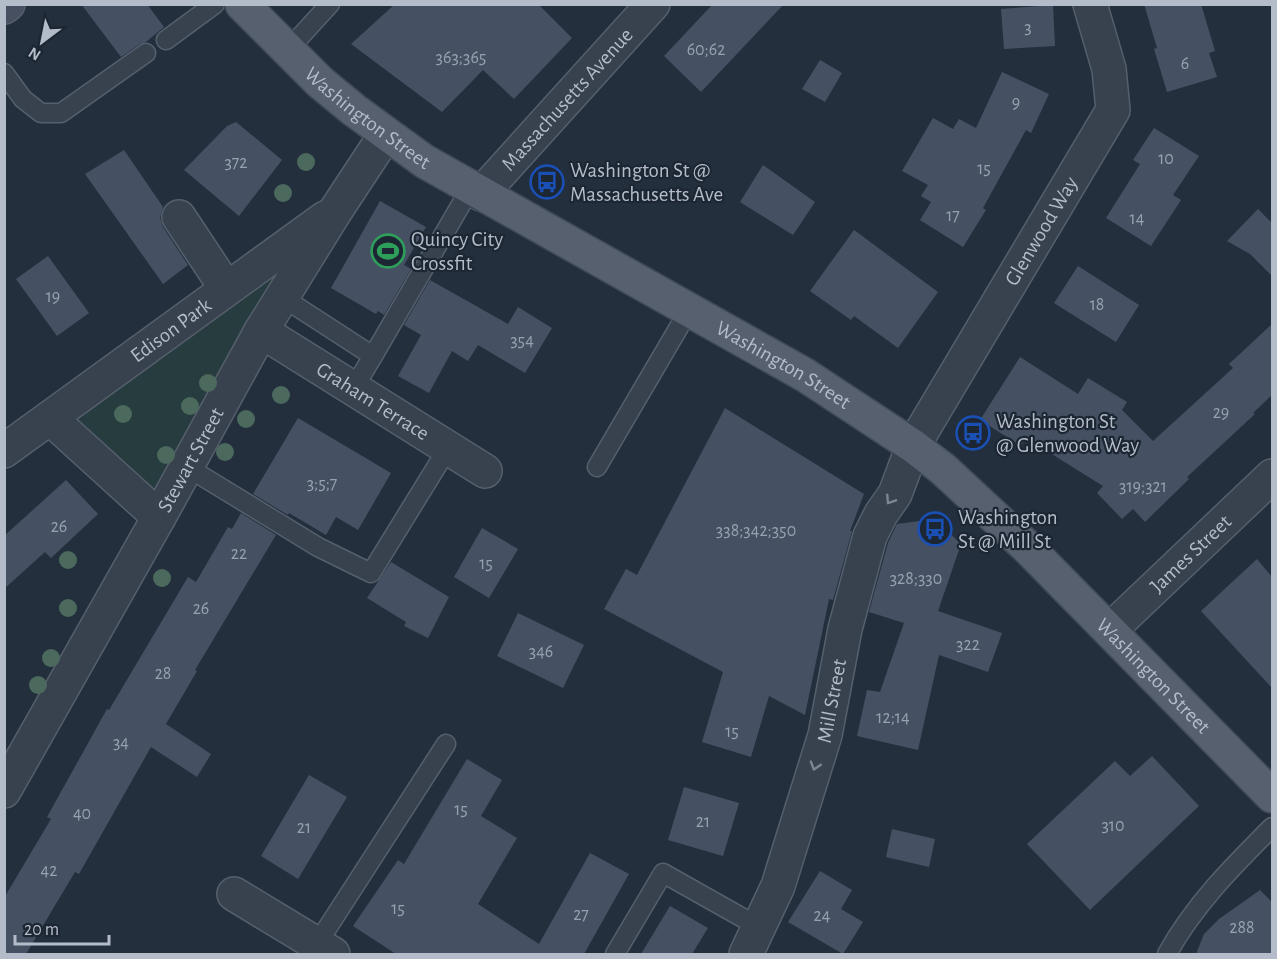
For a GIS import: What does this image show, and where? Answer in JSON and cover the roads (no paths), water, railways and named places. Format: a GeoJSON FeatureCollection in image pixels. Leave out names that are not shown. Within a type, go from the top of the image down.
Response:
{"type":"FeatureCollection","features":[{"type":"Feature","properties":{"kind":"main road","name":"Washington Street"},"geometry":{"type":"LineString","coordinates":[[242,4],[320,82],[424,161],[475,192],[805,375],[914,446],[943,469],[1027,547],[1272,796]]}},
{"type":"Feature","properties":{"kind":"street","name":"Massachusetts Avenue"},"geometry":{"type":"LineString","coordinates":[[475,192],[653,4]]}},
{"type":"Feature","properties":{"kind":"street","name":"Glenwood Way"},"geometry":{"type":"LineString","coordinates":[[914,446],[1113,110],[1109,69],[1090,4]]}},
{"type":"Feature","properties":{"kind":"street","name":"Stewart Street"},"geometry":{"type":"LineString","coordinates":[[4,791],[261,332],[386,134]]}},
{"type":"Feature","properties":{"kind":"street","name":"Edison Park"},"geometry":{"type":"LineString","coordinates":[[4,451],[336,210]]}},
{"type":"Feature","properties":{"kind":"street"},"geometry":{"type":"LineString","coordinates":[[179,217],[226,288]]}},
{"type":"Feature","properties":{"kind":"street","name":"Graham Terrace"},"geometry":{"type":"LineString","coordinates":[[261,332],[484,471]]}},
{"type":"Feature","properties":{"kind":"street"},"geometry":{"type":"LineString","coordinates":[[50,418],[159,517]]}},
{"type":"Feature","properties":{"kind":"street","name":"Mill Street"},"geometry":{"type":"LineString","coordinates":[[752,941],[778,886],[825,735],[845,629],[870,536],[881,514],[895,494],[914,446]]}},
{"type":"Feature","properties":{"kind":"street","name":"James Street"},"geometry":{"type":"LineString","coordinates":[[1110,630],[1272,476]]}},
{"type":"Feature","properties":{"kind":"street"},"geometry":{"type":"LineString","coordinates":[[234,894],[325,949]]}},
{"type":"Feature","properties":{"kind":"lane"},"geometry":{"type":"LineString","coordinates":[[166,40],[215,4]]}},
{"type":"Feature","properties":{"kind":"lane"},"geometry":{"type":"LineString","coordinates":[[288,50],[330,4]]}},
{"type":"Feature","properties":{"kind":"lane"},"geometry":{"type":"LineString","coordinates":[[4,73],[23,99],[41,113],[61,113],[146,53]]}},
{"type":"Feature","properties":{"kind":"lane"},"geometry":{"type":"LineString","coordinates":[[353,389],[475,192]]}},
{"type":"Feature","properties":{"kind":"lane"},"geometry":{"type":"LineString","coordinates":[[282,297],[374,356]]}},
{"type":"Feature","properties":{"kind":"lane"},"geometry":{"type":"LineString","coordinates":[[597,467],[689,310]]}},
{"type":"Feature","properties":{"kind":"lane"},"geometry":{"type":"LineString","coordinates":[[187,467],[318,546],[371,573],[448,448]]}},
{"type":"Feature","properties":{"kind":"lane"},"geometry":{"type":"LineString","coordinates":[[325,949],[447,744]]}},
{"type":"Feature","properties":{"kind":"lane"},"geometry":{"type":"LineString","coordinates":[[1167,954],[1179,932],[1220,880],[1272,827]]}},
{"type":"Feature","properties":{"kind":"lane"},"geometry":{"type":"LineString","coordinates":[[615,954],[663,873],[752,941]]}},
{"type":"Feature","properties":{"kind":"place","name":"Washington St @ Massachusetts Ave"},"geometry":{"type":"Point","coordinates":[547,182]}},
{"type":"Feature","properties":{"kind":"place","name":"Quincy City Crossfit"},"geometry":{"type":"Point","coordinates":[388,251]}},
{"type":"Feature","properties":{"kind":"place","name":"Washington St @ Glenwood Way"},"geometry":{"type":"Point","coordinates":[973,433]}},
{"type":"Feature","properties":{"kind":"place","name":"Washington St @ Mill St"},"geometry":{"type":"Point","coordinates":[935,529]}}]}
